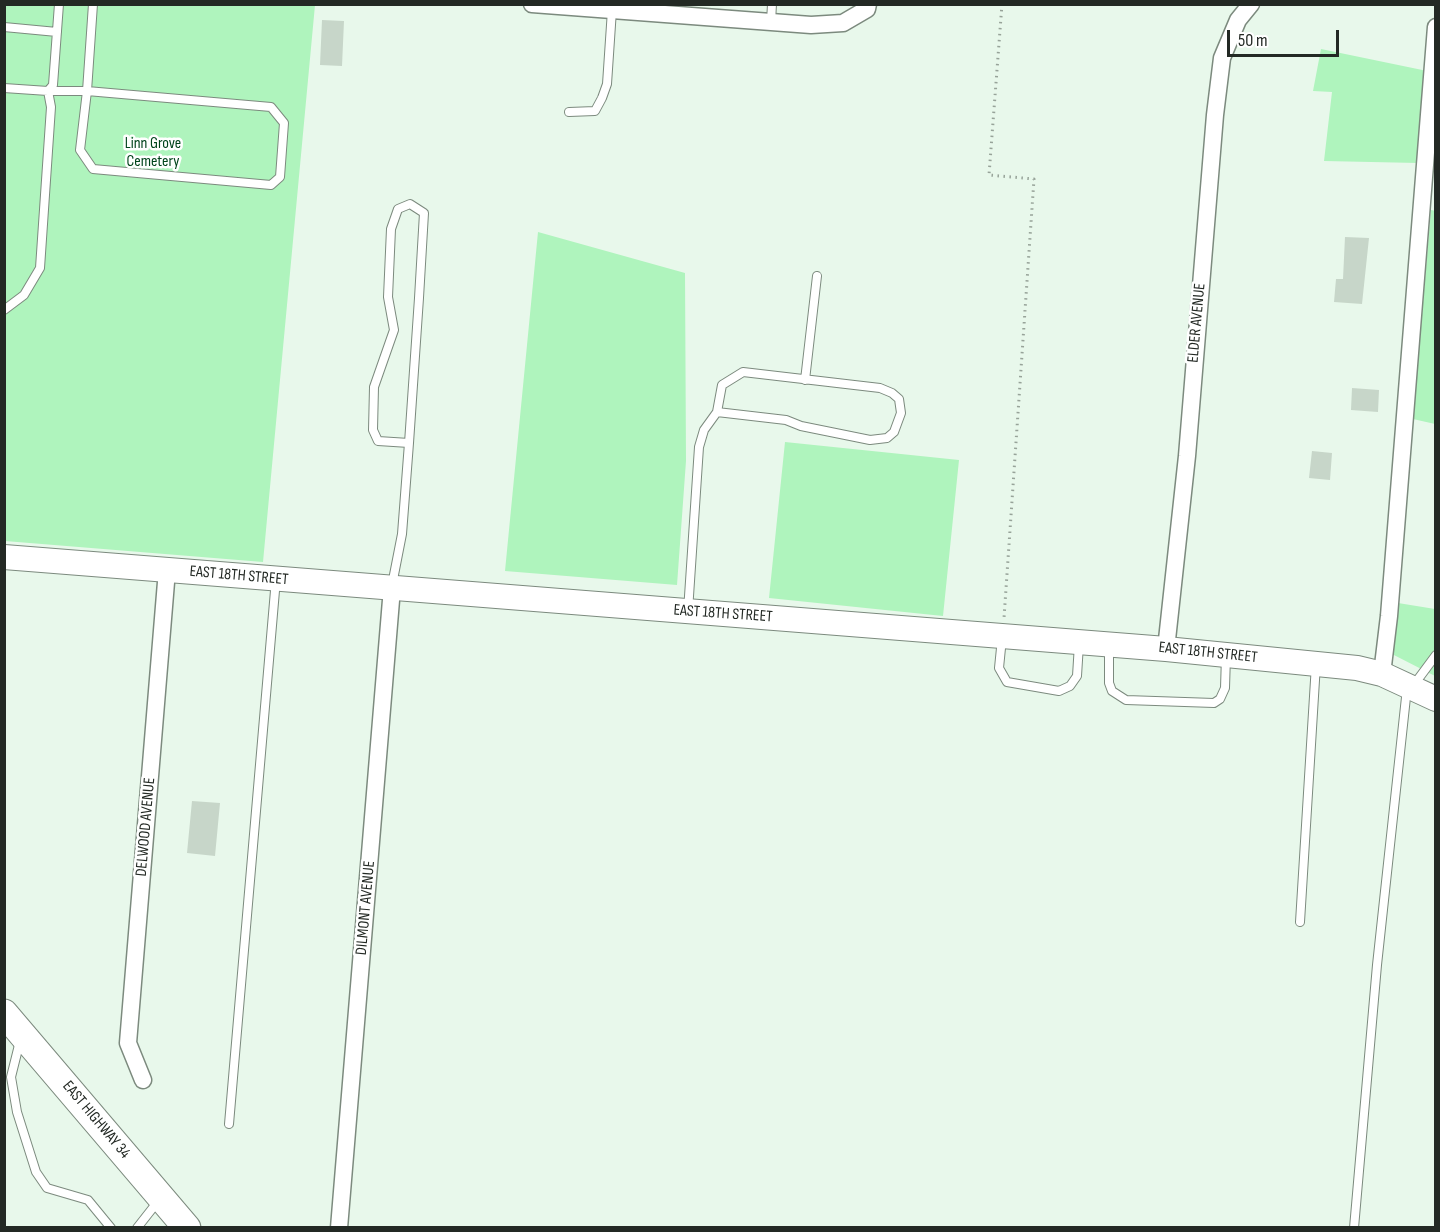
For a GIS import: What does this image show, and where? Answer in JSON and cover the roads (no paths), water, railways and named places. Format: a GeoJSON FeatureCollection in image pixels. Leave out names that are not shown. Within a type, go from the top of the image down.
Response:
{"type":"FeatureCollection","features":[{"type":"Feature","properties":{"kind":"main road","name":"EAST HIGHWAY 34"},"geometry":{"type":"LineString","coordinates":[[4,1013],[187,1227]]}},
{"type":"Feature","properties":{"kind":"street"},"geometry":{"type":"LineString","coordinates":[[532,4],[811,25],[843,23],[867,9],[868,4]]}},
{"type":"Feature","properties":{"kind":"street","name":"ELDER AVENUE"},"geometry":{"type":"LineString","coordinates":[[1166,649],[1187,456],[1222,58],[1238,20],[1251,4]]}},
{"type":"Feature","properties":{"kind":"street"},"geometry":{"type":"LineString","coordinates":[[1382,674],[1389,616],[1436,27]]}},
{"type":"Feature","properties":{"kind":"street","name":"EAST 18TH STREET"},"geometry":{"type":"LineString","coordinates":[[4,557],[1166,649],[1316,664],[1382,674],[1436,699]]}},
{"type":"Feature","properties":{"kind":"street","name":"DELWOOD AVENUE"},"geometry":{"type":"LineString","coordinates":[[142,1080],[128,1043],[167,570]]}},
{"type":"Feature","properties":{"kind":"street","name":"DILMONT AVENUE"},"geometry":{"type":"LineString","coordinates":[[339,1227],[392,588]]}},
{"type":"Feature","properties":{"kind":"lane"},"geometry":{"type":"LineString","coordinates":[[48,91],[53,85],[59,4]]}},
{"type":"Feature","properties":{"kind":"lane"},"geometry":{"type":"LineString","coordinates":[[4,88],[87,91],[271,107],[284,123],[280,177],[271,185],[93,169],[80,150],[87,91],[93,4]]}},
{"type":"Feature","properties":{"kind":"lane"},"geometry":{"type":"LineString","coordinates":[[771,22],[772,4]]}},
{"type":"Feature","properties":{"kind":"lane"},"geometry":{"type":"LineString","coordinates":[[569,112],[595,111],[602,98],[607,84],[612,10]]}},
{"type":"Feature","properties":{"kind":"lane"},"geometry":{"type":"LineString","coordinates":[[4,27],[57,32]]}},
{"type":"Feature","properties":{"kind":"lane"},"geometry":{"type":"LineString","coordinates":[[4,310],[24,295],[40,268],[51,107],[48,91]]}},
{"type":"Feature","properties":{"kind":"lane"},"geometry":{"type":"LineString","coordinates":[[392,588],[402,534],[409,443],[424,213],[410,204],[398,209],[391,229],[388,297],[394,330],[374,387],[373,430],[378,441],[409,443]]}},
{"type":"Feature","properties":{"kind":"lane"},"geometry":{"type":"LineString","coordinates":[[805,380],[817,276]]}},
{"type":"Feature","properties":{"kind":"lane"},"geometry":{"type":"LineString","coordinates":[[688,611],[699,447],[704,430],[717,412],[722,385],[743,372],[880,388],[899,399],[899,424],[887,438],[870,440],[801,426],[786,420],[717,412]]}},
{"type":"Feature","properties":{"kind":"lane"},"geometry":{"type":"LineString","coordinates":[[230,1124],[276,579]]}},
{"type":"Feature","properties":{"kind":"lane"},"geometry":{"type":"LineString","coordinates":[[1003,635],[998,658],[999,668],[1007,682],[1059,691],[1070,686],[1077,676],[1079,642]]}},
{"type":"Feature","properties":{"kind":"lane"},"geometry":{"type":"LineString","coordinates":[[1109,644],[1109,682],[1112,691],[1126,700],[1214,703],[1220,699],[1225,688],[1226,655]]}},
{"type":"Feature","properties":{"kind":"lane"},"geometry":{"type":"LineString","coordinates":[[1354,1227],[1377,965],[1410,686],[1436,655]]}},
{"type":"Feature","properties":{"kind":"lane"},"geometry":{"type":"LineString","coordinates":[[1300,922],[1316,664]]}},
{"type":"Feature","properties":{"kind":"lane"},"geometry":{"type":"LineString","coordinates":[[23,1035],[10,1077],[17,1112],[36,1172],[47,1188],[88,1200],[111,1227]]}},
{"type":"Feature","properties":{"kind":"lane"},"geometry":{"type":"LineString","coordinates":[[137,1227],[161,1197]]}},
{"type":"Feature","properties":{"kind":"park label","name":"Linn Grove Cemetery"},"geometry":{"type":"Point","coordinates":[153,153]}}]}
